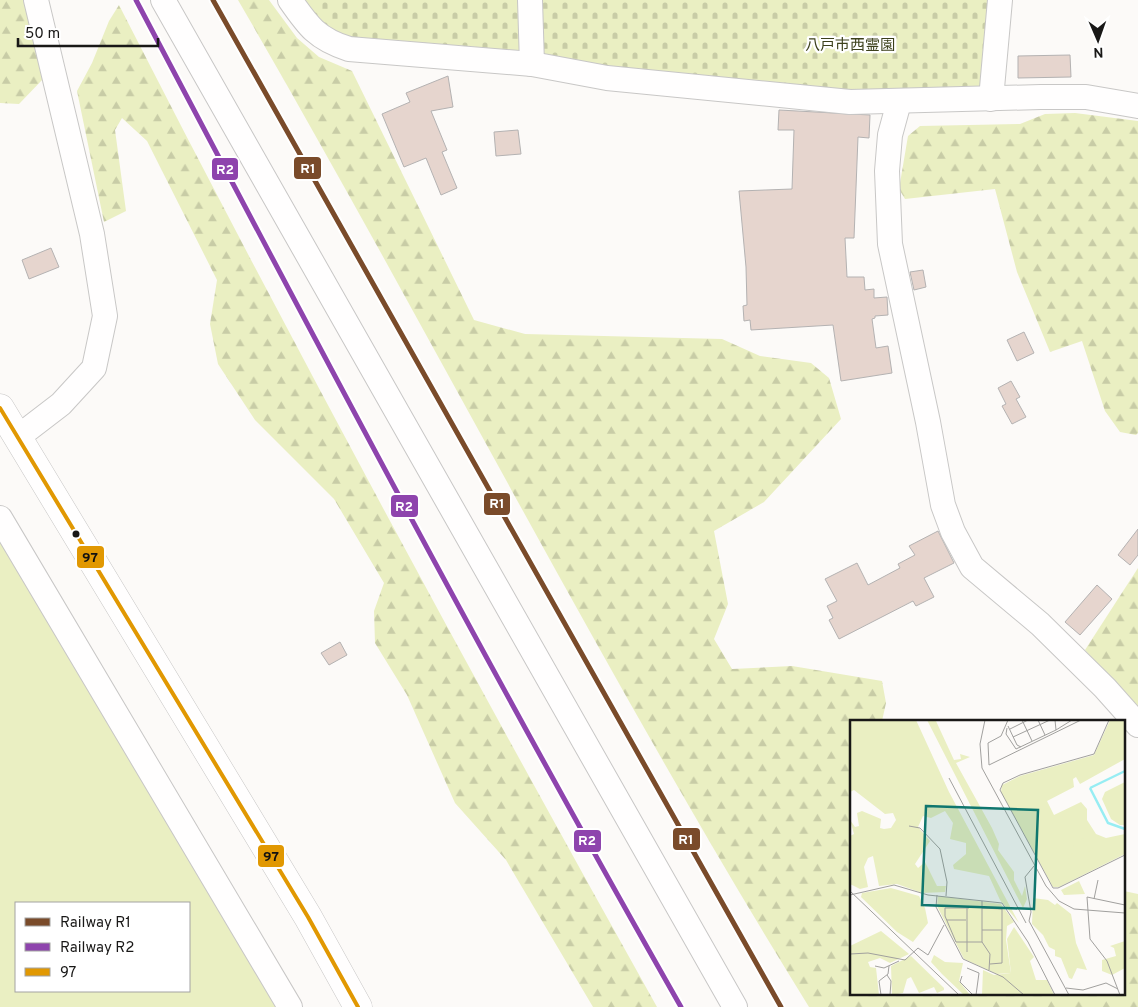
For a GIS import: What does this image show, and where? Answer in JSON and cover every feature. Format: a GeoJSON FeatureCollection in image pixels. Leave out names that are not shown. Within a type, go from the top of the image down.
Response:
{"type":"FeatureCollection","features":[{"type":"Feature","properties":{"kind":"main road"},"geometry":{"type":"LineString","coordinates":[[0,408],[308,917],[358,1007]]}},
{"type":"Feature","properties":{"kind":"street"},"geometry":{"type":"LineString","coordinates":[[18,437],[61,404],[94,368],[105,316],[92,234],[36,0]]}},
{"type":"Feature","properties":{"kind":"street"},"geometry":{"type":"LineString","coordinates":[[163,0],[735,1007]]}},
{"type":"Feature","properties":{"kind":"street"},"geometry":{"type":"LineString","coordinates":[[290,0],[308,27],[328,43],[349,49],[532,64],[607,78],[850,102],[1086,97],[1138,106]]}},
{"type":"Feature","properties":{"kind":"street"},"geometry":{"type":"LineString","coordinates":[[530,0],[532,64]]}},
{"type":"Feature","properties":{"kind":"street"},"geometry":{"type":"LineString","coordinates":[[990,99],[1000,0]]}},
{"type":"Feature","properties":{"kind":"street"},"geometry":{"type":"LineString","coordinates":[[899,102],[890,135],[888,171],[890,244],[926,412],[943,505],[953,532],[972,567],[1040,624],[1105,688],[1138,725]]}},
{"type":"Feature","properties":{"kind":"street"},"geometry":{"type":"LineString","coordinates":[[0,518],[290,1007]]}},
{"type":"Feature","properties":{"kind":"green space"},"geometry":{"type":"Polygon","coordinates":[[[0,0],[26,0],[44,78],[19,104],[0,103],[0,0]]]}},
{"type":"Feature","properties":{"kind":"green space"},"geometry":{"type":"Polygon","coordinates":[[[238,0],[269,0],[297,38],[319,57],[352,71],[474,320],[525,334],[722,339],[760,356],[811,363],[829,378],[841,419],[764,502],[714,531],[728,604],[714,639],[732,669],[792,666],[882,681],[886,703],[882,720],[850,720],[850,994],[1126,994],[1126,891],[1138,894],[1138,1007],[809,1007],[661,758],[238,0]]]}},
{"type":"Feature","properties":{"kind":"green space","name":"八戸市西霊園"},"geometry":{"type":"Polygon","coordinates":[[[301,0],[995,0],[985,90],[850,91],[618,67],[489,48],[340,36],[321,27],[301,0]]]}},
{"type":"Feature","properties":{"kind":"green space"},"geometry":{"type":"Polygon","coordinates":[[[119,5],[383,508],[657,1007],[593,1007],[506,860],[455,803],[407,695],[375,643],[374,611],[384,583],[334,499],[255,420],[218,364],[210,324],[217,280],[147,141],[122,118],[115,130],[126,211],[104,222],[77,91],[92,63],[109,21],[119,5]]]}},
{"type":"Feature","properties":{"kind":"green space"},"geometry":{"type":"Polygon","coordinates":[[[1075,113],[1138,121],[1138,433],[1136,435],[1120,432],[1105,411],[1082,341],[1050,352],[1017,272],[995,189],[905,199],[899,189],[908,136],[920,126],[1020,124],[1045,114],[1075,113]]]}},
{"type":"Feature","properties":{"kind":"green space"},"geometry":{"type":"Polygon","coordinates":[[[0,532],[280,1007],[0,1007],[0,532]]]}},
{"type":"Feature","properties":{"kind":"green space"},"geometry":{"type":"Polygon","coordinates":[[[1138,568],[1138,712],[1085,650],[1138,568]]]}},
{"type":"Feature","properties":{"kind":"building"},"geometry":{"type":"Polygon","coordinates":[[[1070,55],[1071,77],[1018,78],[1018,56],[1070,55]]]}},
{"type":"Feature","properties":{"kind":"building"},"geometry":{"type":"Polygon","coordinates":[[[448,76],[453,107],[431,111],[447,150],[442,152],[457,188],[441,195],[426,158],[404,167],[382,114],[410,102],[406,93],[448,76]]]}},
{"type":"Feature","properties":{"kind":"building"},"geometry":{"type":"Polygon","coordinates":[[[779,110],[870,115],[869,138],[858,137],[854,238],[845,238],[847,277],[864,277],[865,290],[874,289],[874,298],[887,297],[888,315],[875,316],[872,319],[876,348],[888,346],[892,373],[841,381],[833,325],[751,330],[750,320],[744,321],[743,306],[747,305],[746,267],[739,191],[792,189],[794,130],[778,130],[779,110]]]}},
{"type":"Feature","properties":{"kind":"building"},"geometry":{"type":"Polygon","coordinates":[[[518,130],[521,154],[496,156],[494,132],[518,130]]]}},
{"type":"Feature","properties":{"kind":"building"},"geometry":{"type":"Polygon","coordinates":[[[51,248],[59,267],[29,279],[22,260],[51,248]]]}},
{"type":"Feature","properties":{"kind":"building"},"geometry":{"type":"Polygon","coordinates":[[[923,270],[926,287],[914,290],[910,272],[923,270]]]}},
{"type":"Feature","properties":{"kind":"building"},"geometry":{"type":"Polygon","coordinates":[[[1024,332],[1034,353],[1017,361],[1007,340],[1024,332]]]}},
{"type":"Feature","properties":{"kind":"building"},"geometry":{"type":"Polygon","coordinates":[[[1011,381],[1020,397],[1016,399],[1026,417],[1012,424],[1002,406],[1006,404],[998,388],[1011,381]]]}},
{"type":"Feature","properties":{"kind":"building"},"geometry":{"type":"Polygon","coordinates":[[[1138,529],[1138,555],[1130,565],[1118,555],[1138,529]]]}},
{"type":"Feature","properties":{"kind":"building"},"geometry":{"type":"Polygon","coordinates":[[[938,531],[954,563],[924,578],[934,597],[916,606],[913,601],[839,639],[829,620],[833,618],[827,606],[837,601],[825,579],[857,563],[868,585],[900,568],[898,564],[915,555],[909,546],[938,531]]]}},
{"type":"Feature","properties":{"kind":"building"},"geometry":{"type":"Polygon","coordinates":[[[1097,585],[1112,599],[1080,635],[1065,622],[1097,585]]]}},
{"type":"Feature","properties":{"kind":"building"},"geometry":{"type":"Polygon","coordinates":[[[340,642],[347,655],[329,665],[321,653],[340,642]]]}},
{"type":"Feature","properties":{"kind":"rail line","name":"R2"},"geometry":{"type":"LineString","coordinates":[[136,0],[472,632],[681,1007]]}},
{"type":"Feature","properties":{"kind":"rail line","name":"R1"},"geometry":{"type":"LineString","coordinates":[[213,0],[781,1007]]}},
{"type":"Feature","properties":{"kind":"transit line","name":"97"},"geometry":{"type":"LineString","coordinates":[[0,408],[308,917],[358,1007]]}}]}
